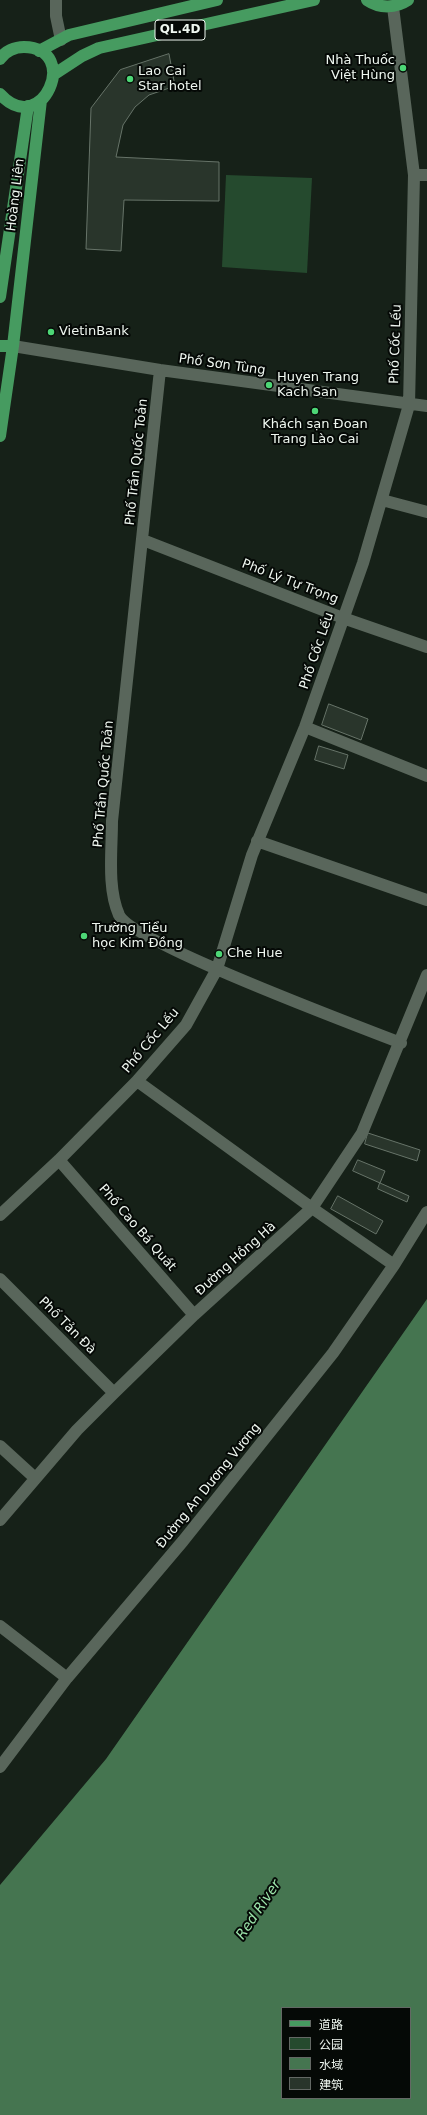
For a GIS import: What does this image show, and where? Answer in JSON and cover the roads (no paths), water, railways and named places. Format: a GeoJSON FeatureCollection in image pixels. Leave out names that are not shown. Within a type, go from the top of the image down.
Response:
{"type":"FeatureCollection","features":[{"type":"Feature","properties":{"kind":"main road","name":"QL.4D"},"geometry":{"type":"LineString","coordinates":[[39,51],[69,35],[217,0]]}},
{"type":"Feature","properties":{"kind":"main road","name":"QL.4D"},"geometry":{"type":"LineString","coordinates":[[53,76],[82,56],[99,48],[314,0]]}},
{"type":"Feature","properties":{"kind":"main road"},"geometry":{"type":"LineString","coordinates":[[367,0],[381,6],[393,7],[408,0]]}},
{"type":"Feature","properties":{"kind":"main road"},"geometry":{"type":"LineString","coordinates":[[0,59],[10,50],[19,47],[30,47],[39,51],[49,61],[53,76],[50,89],[41,100],[28,106],[11,103],[0,94]]}},
{"type":"Feature","properties":{"kind":"main road","name":"Hoàng Liên"},"geometry":{"type":"LineString","coordinates":[[0,436],[13,346],[41,100]]}},
{"type":"Feature","properties":{"kind":"main road","name":"Hoàng Liên"},"geometry":{"type":"LineString","coordinates":[[0,297],[28,106]]}},
{"type":"Feature","properties":{"kind":"main road"},"geometry":{"type":"LineString","coordinates":[[0,346],[13,346]]}},
{"type":"Feature","properties":{"kind":"street"},"geometry":{"type":"LineString","coordinates":[[56,0],[56,16],[61,40]]}},
{"type":"Feature","properties":{"kind":"street","name":"Phố Cốc Lếu"},"geometry":{"type":"LineString","coordinates":[[0,1215],[58,1160],[137,1081],[186,1025],[217,969],[257,841],[305,727],[344,618],[382,500],[409,405],[414,175],[393,7]]}},
{"type":"Feature","properties":{"kind":"street"},"geometry":{"type":"LineString","coordinates":[[414,175],[427,175]]}},
{"type":"Feature","properties":{"kind":"street","name":"Phố Sơn Tùng"},"geometry":{"type":"LineString","coordinates":[[13,346],[160,370],[409,405],[427,406]]}},
{"type":"Feature","properties":{"kind":"street","name":"Phố Trần Quốc Toản"},"geometry":{"type":"LineString","coordinates":[[160,370],[112,821],[112,886],[120,916],[129,925],[217,969],[401,1043]]}},
{"type":"Feature","properties":{"kind":"street"},"geometry":{"type":"LineString","coordinates":[[382,500],[427,512]]}},
{"type":"Feature","properties":{"kind":"street","name":"Phố Lý Tự Trọng"},"geometry":{"type":"LineString","coordinates":[[143,540],[344,618],[427,647]]}},
{"type":"Feature","properties":{"kind":"street"},"geometry":{"type":"LineString","coordinates":[[305,727],[427,776]]}},
{"type":"Feature","properties":{"kind":"street"},"geometry":{"type":"LineString","coordinates":[[257,841],[427,900]]}},
{"type":"Feature","properties":{"kind":"street","name":"Đường Hồng Hà"},"geometry":{"type":"LineString","coordinates":[[0,1520],[78,1430],[114,1393],[194,1315],[312,1208],[362,1133],[401,1043],[427,975]]}},
{"type":"Feature","properties":{"kind":"street"},"geometry":{"type":"LineString","coordinates":[[137,1081],[312,1208],[394,1265]]}},
{"type":"Feature","properties":{"kind":"street","name":"Phố Cao Bá Quát"},"geometry":{"type":"LineString","coordinates":[[58,1160],[194,1315]]}},
{"type":"Feature","properties":{"kind":"street","name":"Đường An Dương Vương"},"geometry":{"type":"LineString","coordinates":[[0,1767],[67,1678],[183,1542],[323,1365],[394,1265],[427,1212]]}},
{"type":"Feature","properties":{"kind":"street","name":"Phố Tản Đà"},"geometry":{"type":"LineString","coordinates":[[0,1279],[114,1393]]}},
{"type":"Feature","properties":{"kind":"street"},"geometry":{"type":"LineString","coordinates":[[0,1446],[35,1478]]}},
{"type":"Feature","properties":{"kind":"street"},"geometry":{"type":"LineString","coordinates":[[0,1626],[67,1678]]}},
{"type":"Feature","properties":{"kind":"water","name":"Red River"},"geometry":{"type":"Polygon","coordinates":[[[427,1299],[427,2115],[0,2115],[0,1885],[106,1759],[427,1299]]]}},
{"type":"Feature","properties":{"kind":"place","name":"Nhà Thuốc Việt Hùng"},"geometry":{"type":"Point","coordinates":[403,68]}},
{"type":"Feature","properties":{"kind":"place","name":"Lao Cai Star hotel"},"geometry":{"type":"Point","coordinates":[130,79]}},
{"type":"Feature","properties":{"kind":"place","name":"VietinBank"},"geometry":{"type":"Point","coordinates":[51,332]}},
{"type":"Feature","properties":{"kind":"place","name":"Huyen Trang Kach San"},"geometry":{"type":"Point","coordinates":[269,385]}},
{"type":"Feature","properties":{"kind":"place","name":"Khách sạn Đoan Trang Lào Cai"},"geometry":{"type":"Point","coordinates":[315,411]}},
{"type":"Feature","properties":{"kind":"place","name":"Trường Tiểu học Kim Đồng"},"geometry":{"type":"Point","coordinates":[84,936]}},
{"type":"Feature","properties":{"kind":"place","name":"Che Hue"},"geometry":{"type":"Point","coordinates":[219,954]}}]}
